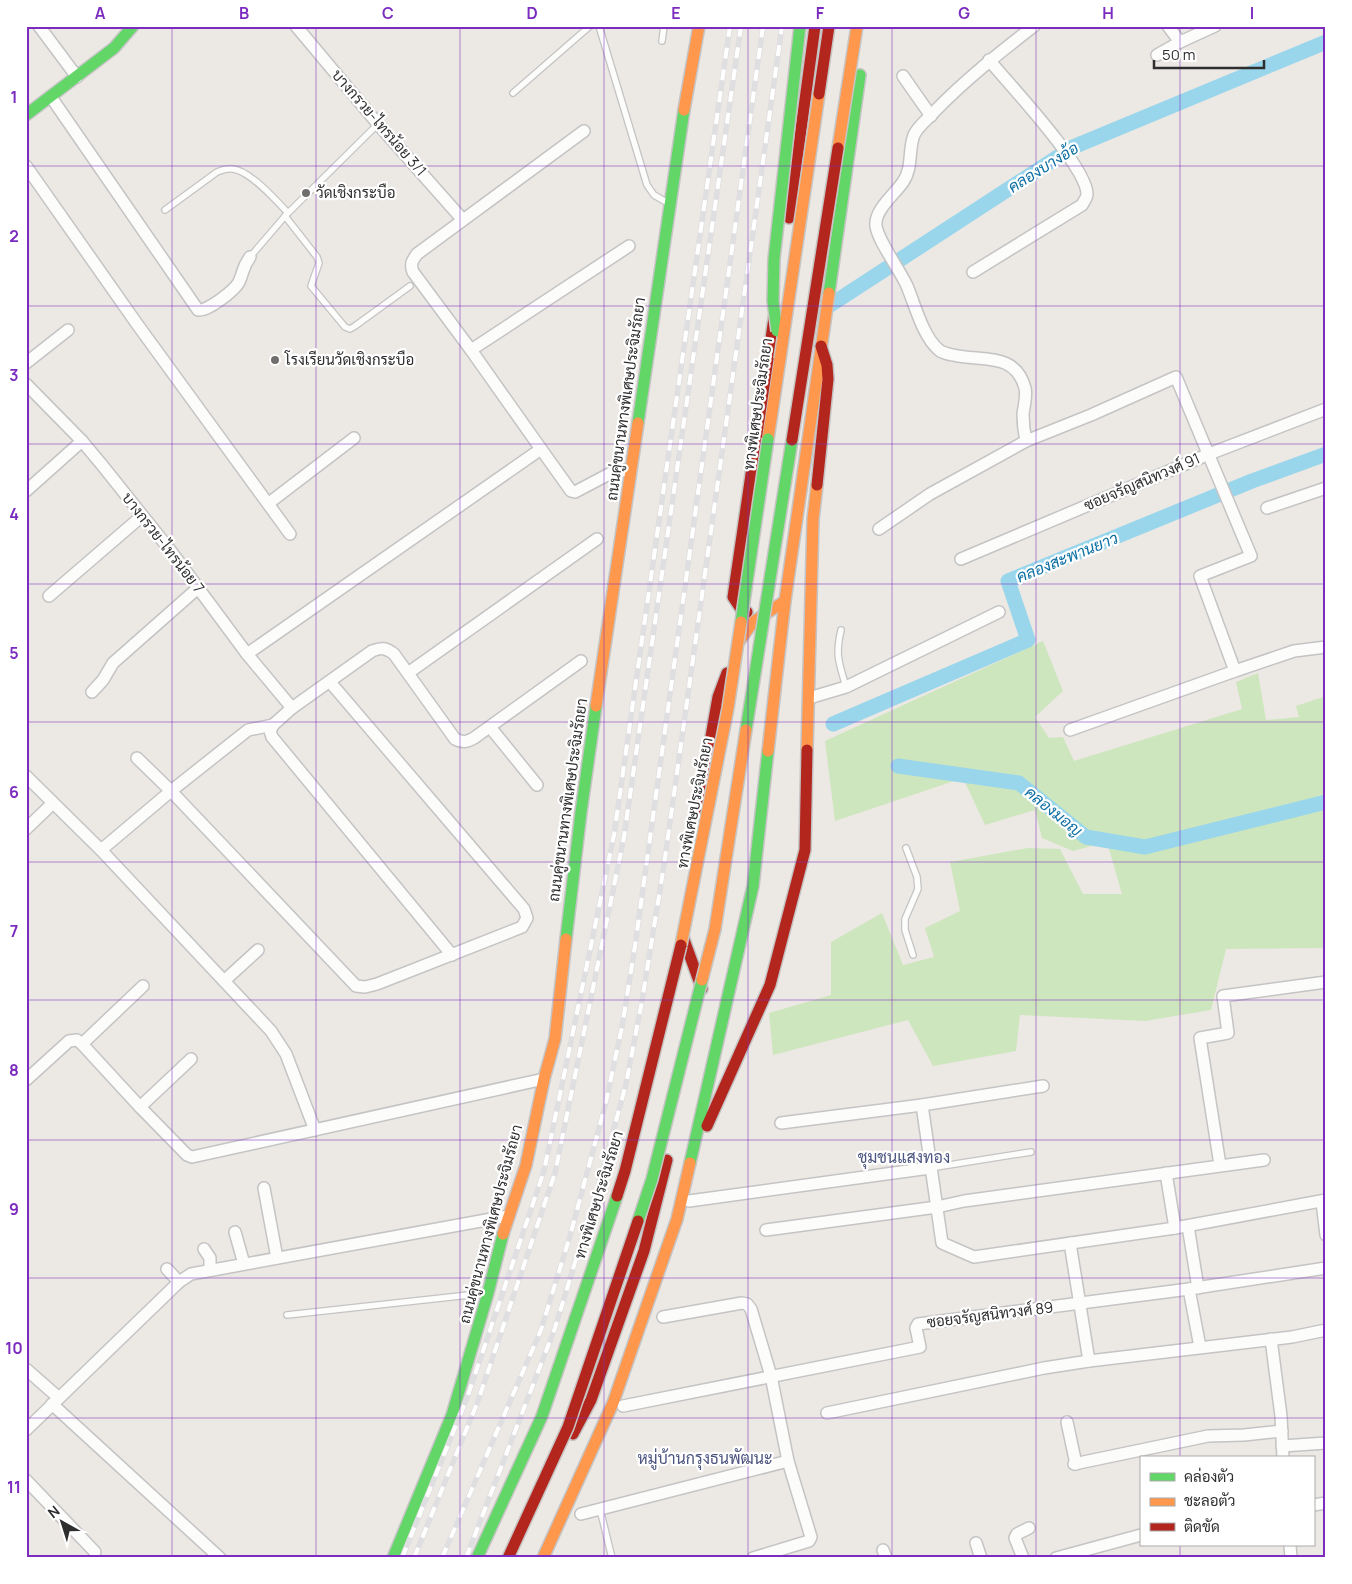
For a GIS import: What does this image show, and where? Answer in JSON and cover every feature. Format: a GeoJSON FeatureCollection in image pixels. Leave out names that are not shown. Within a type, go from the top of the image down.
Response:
{"type":"FeatureCollection","features":[{"type":"Feature","properties":{"kind":"main road"},"geometry":{"type":"LineString","coordinates":[[26,115],[114,48],[133,26]]}},
{"type":"Feature","properties":{"kind":"main road","name":"ถนนคู่ขนานทางพิเศษประจิมรัถยา"},"geometry":{"type":"LineString","coordinates":[[393,1558],[452,1415],[488,1293],[508,1216],[526,1166],[544,1079],[555,1039],[568,908],[581,812],[689,75],[699,26]]}},
{"type":"Feature","properties":{"kind":"main road"},"geometry":{"type":"LineString","coordinates":[[780,359],[773,301],[774,259],[800,26]]}},
{"type":"Feature","properties":{"kind":"main road"},"geometry":{"type":"LineString","coordinates":[[762,614],[743,612],[733,597],[816,26]]}},
{"type":"Feature","properties":{"kind":"main road","name":"ทางพิเศษประจิมรัถยา"},"geometry":{"type":"LineString","coordinates":[[478,1558],[542,1416],[625,1171],[687,923],[728,708],[829,26]]}},
{"type":"Feature","properties":{"kind":"main road"},"geometry":{"type":"LineString","coordinates":[[508,1558],[568,1427],[652,1179],[715,929],[857,26]]}},
{"type":"Feature","properties":{"kind":"main road"},"geometry":{"type":"LineString","coordinates":[[542,1558],[613,1404],[677,1219],[753,886],[785,601],[866,26]]}},
{"type":"Feature","properties":{"kind":"main road"},"geometry":{"type":"LineString","coordinates":[[805,103],[855,107]]}},
{"type":"Feature","properties":{"kind":"main road"},"geometry":{"type":"LineString","coordinates":[[692,1151],[712,1115],[770,985],[805,850],[812,519],[828,379],[827,365],[821,346]]}},
{"type":"Feature","properties":{"kind":"main road"},"geometry":{"type":"LineString","coordinates":[[514,1558],[554,1470],[591,1400],[644,1251],[658,1200],[700,1009],[702,986],[683,942],[680,918],[718,697],[743,630],[762,614],[785,601]]}},
{"type":"Feature","properties":{"kind":"street"},"geometry":{"type":"LineString","coordinates":[[39,26],[77,77]]}},
{"type":"Feature","properties":{"kind":"street","name":"บางกรวย-ไทรน้อย 3/1"},"geometry":{"type":"LineString","coordinates":[[296,26],[378,124],[463,220]]}},
{"type":"Feature","properties":{"kind":"street"},"geometry":{"type":"LineString","coordinates":[[1026,440],[1023,415],[1026,390],[1022,380],[1007,363],[997,359],[955,356],[941,352],[931,342],[906,284],[880,239],[876,225],[878,216],[888,199],[907,175],[914,134],[919,127],[950,95],[989,60],[1034,26]]}},
{"type":"Feature","properties":{"kind":"street"},"geometry":{"type":"LineString","coordinates":[[1168,26],[1180,42]]}},
{"type":"Feature","properties":{"kind":"street"},"geometry":{"type":"LineString","coordinates":[[1157,55],[1215,26]]}},
{"type":"Feature","properties":{"kind":"street"},"geometry":{"type":"LineString","coordinates":[[974,272],[1082,205],[1087,194],[1084,182],[1075,165],[989,60]]}},
{"type":"Feature","properties":{"kind":"street"},"geometry":{"type":"LineString","coordinates":[[903,76],[931,116]]}},
{"type":"Feature","properties":{"kind":"street"},"geometry":{"type":"LineString","coordinates":[[51,97],[198,310],[202,311],[208,308],[233,290],[239,283],[243,267],[250,257]]}},
{"type":"Feature","properties":{"kind":"street"},"geometry":{"type":"LineString","coordinates":[[584,131],[418,254],[412,260],[411,266],[571,491],[575,492],[612,473],[631,469]]}},
{"type":"Feature","properties":{"kind":"street"},"geometry":{"type":"LineString","coordinates":[[26,166],[137,324],[290,534]]}},
{"type":"Feature","properties":{"kind":"street"},"geometry":{"type":"LineString","coordinates":[[472,350],[628,246]]}},
{"type":"Feature","properties":{"kind":"street"},"geometry":{"type":"LineString","coordinates":[[26,363],[68,330]]}},
{"type":"Feature","properties":{"kind":"street"},"geometry":{"type":"LineString","coordinates":[[878,529],[930,494],[1026,440],[1091,415],[1176,377],[1251,556],[1200,576],[1235,671]]}},
{"type":"Feature","properties":{"kind":"street","name":"บางกรวย-ไทรน้อย 7"},"geometry":{"type":"LineString","coordinates":[[26,384],[82,441],[198,588],[247,654],[292,708]]}},
{"type":"Feature","properties":{"kind":"street","name":"ซอยจรัญสนิทวงศ์ 91"},"geometry":{"type":"LineString","coordinates":[[961,559],[1211,458],[1326,408]]}},
{"type":"Feature","properties":{"kind":"street"},"geometry":{"type":"LineString","coordinates":[[269,503],[354,438]]}},
{"type":"Feature","properties":{"kind":"street"},"geometry":{"type":"LineString","coordinates":[[26,490],[82,441]]}},
{"type":"Feature","properties":{"kind":"street"},"geometry":{"type":"LineString","coordinates":[[247,654],[541,449]]}},
{"type":"Feature","properties":{"kind":"street"},"geometry":{"type":"LineString","coordinates":[[1267,508],[1326,488]]}},
{"type":"Feature","properties":{"kind":"street"},"geometry":{"type":"LineString","coordinates":[[50,596],[142,516]]}},
{"type":"Feature","properties":{"kind":"street"},"geometry":{"type":"LineString","coordinates":[[408,673],[597,539]]}},
{"type":"Feature","properties":{"kind":"street"},"geometry":{"type":"LineString","coordinates":[[92,692],[103,680],[112,662],[198,588]]}},
{"type":"Feature","properties":{"kind":"street"},"geometry":{"type":"LineString","coordinates":[[809,698],[846,687],[999,612]]}},
{"type":"Feature","properties":{"kind":"street"},"geometry":{"type":"LineString","coordinates":[[1070,730],[1235,671],[1294,652],[1326,647]]}},
{"type":"Feature","properties":{"kind":"street"},"geometry":{"type":"LineString","coordinates":[[452,955],[272,737],[270,731],[273,725],[292,708],[372,651],[380,648],[394,654],[455,739],[460,742],[467,742],[490,727],[581,661]]}},
{"type":"Feature","properties":{"kind":"street"},"geometry":{"type":"LineString","coordinates":[[137,758],[171,791],[356,986],[365,988],[371,986],[522,927],[528,918],[524,909],[330,682]]}},
{"type":"Feature","properties":{"kind":"street"},"geometry":{"type":"LineString","coordinates":[[101,850],[248,730],[273,725]]}},
{"type":"Feature","properties":{"kind":"street"},"geometry":{"type":"LineString","coordinates":[[490,727],[537,785]]}},
{"type":"Feature","properties":{"kind":"street"},"geometry":{"type":"LineString","coordinates":[[26,776],[101,850],[271,1032],[286,1054],[314,1130]]}},
{"type":"Feature","properties":{"kind":"street"},"geometry":{"type":"LineString","coordinates":[[26,829],[53,803]]}},
{"type":"Feature","properties":{"kind":"street"},"geometry":{"type":"LineString","coordinates":[[224,981],[258,950]]}},
{"type":"Feature","properties":{"kind":"street"},"geometry":{"type":"LineString","coordinates":[[1220,1165],[1200,1038],[1228,1033],[1223,996],[1326,982]]}},
{"type":"Feature","properties":{"kind":"street"},"geometry":{"type":"LineString","coordinates":[[82,1044],[143,986]]}},
{"type":"Feature","properties":{"kind":"street"},"geometry":{"type":"LineString","coordinates":[[26,1080],[69,1040],[77,1040],[187,1156],[192,1157],[544,1079]]}},
{"type":"Feature","properties":{"kind":"street"},"geometry":{"type":"LineString","coordinates":[[140,1107],[191,1059]]}},
{"type":"Feature","properties":{"kind":"street"},"geometry":{"type":"LineString","coordinates":[[781,1122],[922,1105],[1043,1086]]}},
{"type":"Feature","properties":{"kind":"street"},"geometry":{"type":"LineString","coordinates":[[922,1105],[942,1243],[974,1257],[1188,1226],[1324,1201],[1326,1235]]}},
{"type":"Feature","properties":{"kind":"street"},"geometry":{"type":"LineString","coordinates":[[766,1230],[937,1208],[964,1201],[1264,1160]]}},
{"type":"Feature","properties":{"kind":"street"},"geometry":{"type":"LineString","coordinates":[[689,1201],[930,1168]]}},
{"type":"Feature","properties":{"kind":"street"},"geometry":{"type":"LineString","coordinates":[[1166,1173],[1175,1228]]}},
{"type":"Feature","properties":{"kind":"street"},"geometry":{"type":"LineString","coordinates":[[264,1188],[277,1258]]}},
{"type":"Feature","properties":{"kind":"street"},"geometry":{"type":"LineString","coordinates":[[26,1430],[179,1282],[191,1274],[508,1216]]}},
{"type":"Feature","properties":{"kind":"street"},"geometry":{"type":"LineString","coordinates":[[1188,1226],[1200,1347]]}},
{"type":"Feature","properties":{"kind":"street"},"geometry":{"type":"LineString","coordinates":[[235,1232],[244,1264]]}},
{"type":"Feature","properties":{"kind":"street"},"geometry":{"type":"LineString","coordinates":[[1070,1243],[1089,1361]]}},
{"type":"Feature","properties":{"kind":"street"},"geometry":{"type":"LineString","coordinates":[[204,1249],[210,1258],[210,1270]]}},
{"type":"Feature","properties":{"kind":"street","name":"ซอยจรัญสนิทวงศ์ 89"},"geometry":{"type":"LineString","coordinates":[[623,1406],[920,1347],[916,1328],[918,1324],[1080,1304],[1326,1268]]}},
{"type":"Feature","properties":{"kind":"street"},"geometry":{"type":"LineString","coordinates":[[167,1269],[179,1282]]}},
{"type":"Feature","properties":{"kind":"street"},"geometry":{"type":"LineString","coordinates":[[663,1317],[742,1303],[747,1304],[751,1309],[772,1376],[788,1461],[811,1539],[753,1558]]}},
{"type":"Feature","properties":{"kind":"street"},"geometry":{"type":"LineString","coordinates":[[827,1413],[1035,1370],[1089,1361],[1292,1337],[1326,1330]]}},
{"type":"Feature","properties":{"kind":"street"},"geometry":{"type":"LineString","coordinates":[[1271,1338],[1283,1452],[1326,1443]]}},
{"type":"Feature","properties":{"kind":"street"},"geometry":{"type":"LineString","coordinates":[[26,1369],[56,1401],[220,1558]]}},
{"type":"Feature","properties":{"kind":"street"},"geometry":{"type":"LineString","coordinates":[[1066,1422],[1075,1464],[1208,1436],[1282,1431]]}},
{"type":"Feature","properties":{"kind":"street"},"geometry":{"type":"LineString","coordinates":[[581,1514],[788,1461]]}},
{"type":"Feature","properties":{"kind":"street"},"geometry":{"type":"LineString","coordinates":[[26,1480],[95,1552]]}},
{"type":"Feature","properties":{"kind":"street"},"geometry":{"type":"LineString","coordinates":[[1023,1558],[1015,1538],[1017,1534],[1029,1528]]}},
{"type":"Feature","properties":{"kind":"street"},"geometry":{"type":"LineString","coordinates":[[1056,1558],[1140,1535]]}},
{"type":"Feature","properties":{"kind":"street"},"geometry":{"type":"LineString","coordinates":[[976,1543],[981,1558]]}},
{"type":"Feature","properties":{"kind":"lane"},"geometry":{"type":"LineString","coordinates":[[513,93],[590,26]]}},
{"type":"Feature","properties":{"kind":"lane"},"geometry":{"type":"LineString","coordinates":[[600,26],[647,185],[654,195],[670,205]]}},
{"type":"Feature","properties":{"kind":"lane"},"geometry":{"type":"LineString","coordinates":[[662,41],[664,26]]}},
{"type":"Feature","properties":{"kind":"lane"},"geometry":{"type":"LineString","coordinates":[[250,257],[287,215],[378,124]]}},
{"type":"Feature","properties":{"kind":"lane"},"geometry":{"type":"LineString","coordinates":[[165,210],[217,172],[233,169],[241,172],[262,187],[287,215],[317,257],[319,263],[311,281],[311,286],[345,327],[350,329],[355,326],[410,286]]}},
{"type":"Feature","properties":{"kind":"lane"},"geometry":{"type":"LineString","coordinates":[[841,630],[838,645],[838,664],[846,687]]}},
{"type":"Feature","properties":{"kind":"lane"},"geometry":{"type":"LineString","coordinates":[[906,848],[917,877],[918,890],[905,919],[905,930],[914,955]]}},
{"type":"Feature","properties":{"kind":"lane"},"geometry":{"type":"LineString","coordinates":[[930,1168],[1031,1152]]}},
{"type":"Feature","properties":{"kind":"lane"},"geometry":{"type":"LineString","coordinates":[[287,1315],[488,1293]]}},
{"type":"Feature","properties":{"kind":"lane"},"geometry":{"type":"LineString","coordinates":[[600,1510],[612,1558]]}},
{"type":"Feature","properties":{"kind":"green space"},"geometry":{"type":"Polygon","coordinates":[[[1043,641],[1063,691],[1035,717],[1049,738],[1063,737],[1074,761],[1242,709],[1236,682],[1258,673],[1266,720],[1299,717],[1296,706],[1326,696],[1326,948],[1226,949],[1211,1010],[1145,1021],[1020,1015],[1016,1051],[933,1066],[908,1020],[773,1055],[769,1013],[831,995],[831,942],[882,913],[903,965],[934,957],[925,928],[960,911],[950,862],[1028,848],[1060,849],[1083,894],[1122,894],[1107,842],[1073,851],[1042,838],[1035,810],[985,825],[963,778],[835,821],[825,741],[1043,641]]]}},
{"type":"Feature","properties":{"kind":"waterway","name":"คลองบางอ้อ"},"geometry":{"type":"LineString","coordinates":[[818,313],[1073,147],[1326,42]]}},
{"type":"Feature","properties":{"kind":"waterway","name":"คลองสะพานยาว"},"geometry":{"type":"LineString","coordinates":[[833,724],[1028,640],[1008,581],[1252,481],[1326,454]]}},
{"type":"Feature","properties":{"kind":"waterway","name":"คลองมอญ"},"geometry":{"type":"LineString","coordinates":[[898,766],[1019,783],[1086,837],[1145,847],[1326,802]]}},
{"type":"Feature","properties":{"kind":"railway"},"geometry":{"type":"LineString","coordinates":[[402,1558],[467,1398],[544,1171],[614,835],[730,26]]}},
{"type":"Feature","properties":{"kind":"railway"},"geometry":{"type":"LineString","coordinates":[[414,1558],[478,1401],[555,1173],[624,837],[741,26]]}},
{"type":"Feature","properties":{"kind":"railway"},"geometry":{"type":"LineString","coordinates":[[442,1558],[541,1330],[570,1236],[605,1106],[622,1027],[635,946],[763,26]]}},
{"type":"Feature","properties":{"kind":"railway"},"geometry":{"type":"LineString","coordinates":[[466,1558],[555,1328],[598,1187],[626,1084],[642,1001],[664,865],[782,26]]}},
{"type":"Feature","properties":{"kind":"traffic: fast"},"geometry":{"type":"LineString","coordinates":[[26,115],[114,48],[133,26]]}},
{"type":"Feature","properties":{"kind":"traffic: fast"},"geometry":{"type":"LineString","coordinates":[[777,331],[773,301],[774,259],[800,26]]}},
{"type":"Feature","properties":{"kind":"traffic: fast"},"geometry":{"type":"LineString","coordinates":[[829,293],[860,75]]}},
{"type":"Feature","properties":{"kind":"traffic: fast"},"geometry":{"type":"LineString","coordinates":[[638,423],[684,110]]}},
{"type":"Feature","properties":{"kind":"traffic: fast"},"geometry":{"type":"LineString","coordinates":[[741,622],[768,439]]}},
{"type":"Feature","properties":{"kind":"traffic: fast"},"geometry":{"type":"LineString","coordinates":[[746,730],[792,440]]}},
{"type":"Feature","properties":{"kind":"traffic: fast"},"geometry":{"type":"LineString","coordinates":[[566,939],[596,706]]}},
{"type":"Feature","properties":{"kind":"traffic: fast"},"geometry":{"type":"LineString","coordinates":[[690,1163],[753,886],[768,751]]}},
{"type":"Feature","properties":{"kind":"traffic: fast"},"geometry":{"type":"LineString","coordinates":[[638,1221],[652,1179],[702,980]]}},
{"type":"Feature","properties":{"kind":"traffic: fast"},"geometry":{"type":"LineString","coordinates":[[477,1558],[542,1416],[617,1196]]}},
{"type":"Feature","properties":{"kind":"traffic: fast"},"geometry":{"type":"LineString","coordinates":[[393,1558],[452,1415],[488,1293],[503,1234]]}},
{"type":"Feature","properties":{"kind":"traffic: slow"},"geometry":{"type":"LineString","coordinates":[[684,110],[699,26]]}},
{"type":"Feature","properties":{"kind":"traffic: slow"},"geometry":{"type":"LineString","coordinates":[[838,148],[857,26]]}},
{"type":"Feature","properties":{"kind":"traffic: slow"},"geometry":{"type":"LineString","coordinates":[[780,359],[819,94]]}},
{"type":"Feature","properties":{"kind":"traffic: slow"},"geometry":{"type":"LineString","coordinates":[[740,640],[753,622],[785,601],[829,293]]}},
{"type":"Feature","properties":{"kind":"traffic: slow"},"geometry":{"type":"LineString","coordinates":[[768,439],[780,359]]}},
{"type":"Feature","properties":{"kind":"traffic: slow"},"geometry":{"type":"LineString","coordinates":[[596,706],[638,423]]}},
{"type":"Feature","properties":{"kind":"traffic: slow"},"geometry":{"type":"LineString","coordinates":[[807,750],[813,519],[817,485]]}},
{"type":"Feature","properties":{"kind":"traffic: slow"},"geometry":{"type":"LineString","coordinates":[[768,751],[785,601]]}},
{"type":"Feature","properties":{"kind":"traffic: slow"},"geometry":{"type":"LineString","coordinates":[[681,945],[728,708],[741,622]]}},
{"type":"Feature","properties":{"kind":"traffic: slow"},"geometry":{"type":"LineString","coordinates":[[702,980],[715,929],[746,730]]}},
{"type":"Feature","properties":{"kind":"traffic: slow"},"geometry":{"type":"LineString","coordinates":[[503,1234],[526,1165],[544,1079],[555,1039],[566,939]]}},
{"type":"Feature","properties":{"kind":"traffic: slow"},"geometry":{"type":"LineString","coordinates":[[543,1558],[613,1403],[677,1219],[690,1163]]}},
{"type":"Feature","properties":{"kind":"traffic: jam"},"geometry":{"type":"LineString","coordinates":[[789,218],[815,26]]}},
{"type":"Feature","properties":{"kind":"traffic: jam"},"geometry":{"type":"LineString","coordinates":[[819,94],[829,26]]}},
{"type":"Feature","properties":{"kind":"traffic: jam"},"geometry":{"type":"LineString","coordinates":[[792,440],[838,148]]}},
{"type":"Feature","properties":{"kind":"traffic: jam"},"geometry":{"type":"LineString","coordinates":[[747,612],[743,612],[733,597],[774,318]]}},
{"type":"Feature","properties":{"kind":"traffic: jam"},"geometry":{"type":"LineString","coordinates":[[817,485],[828,379],[827,365],[821,346]]}},
{"type":"Feature","properties":{"kind":"traffic: jam"},"geometry":{"type":"LineString","coordinates":[[698,810],[718,697],[727,673]]}},
{"type":"Feature","properties":{"kind":"traffic: jam"},"geometry":{"type":"LineString","coordinates":[[707,1126],[770,985],[805,850],[807,750]]}},
{"type":"Feature","properties":{"kind":"traffic: jam"},"geometry":{"type":"LineString","coordinates":[[683,937],[702,989]]}},
{"type":"Feature","properties":{"kind":"traffic: jam"},"geometry":{"type":"LineString","coordinates":[[617,1196],[625,1171],[681,945]]}},
{"type":"Feature","properties":{"kind":"traffic: jam"},"geometry":{"type":"LineString","coordinates":[[573,1434],[591,1400],[644,1251],[667,1160]]}},
{"type":"Feature","properties":{"kind":"traffic: jam"},"geometry":{"type":"LineString","coordinates":[[508,1558],[568,1427],[638,1221]]}},
{"type":"Feature","properties":{"kind":"place","name":"วัดเชิงกระบือ"},"geometry":{"type":"Point","coordinates":[306,193]}},
{"type":"Feature","properties":{"kind":"place","name":"โรงเรียนวัดเชิงกระบือ"},"geometry":{"type":"Point","coordinates":[275,360]}},
{"type":"Feature","properties":{"kind":"district","name":"ชุมชนแสงทอง"},"geometry":{"type":"Point","coordinates":[904,1157]}},
{"type":"Feature","properties":{"kind":"district","name":"หมู่บ้านกรุงธนพัฒนะ"},"geometry":{"type":"Point","coordinates":[705,1458]}}]}
